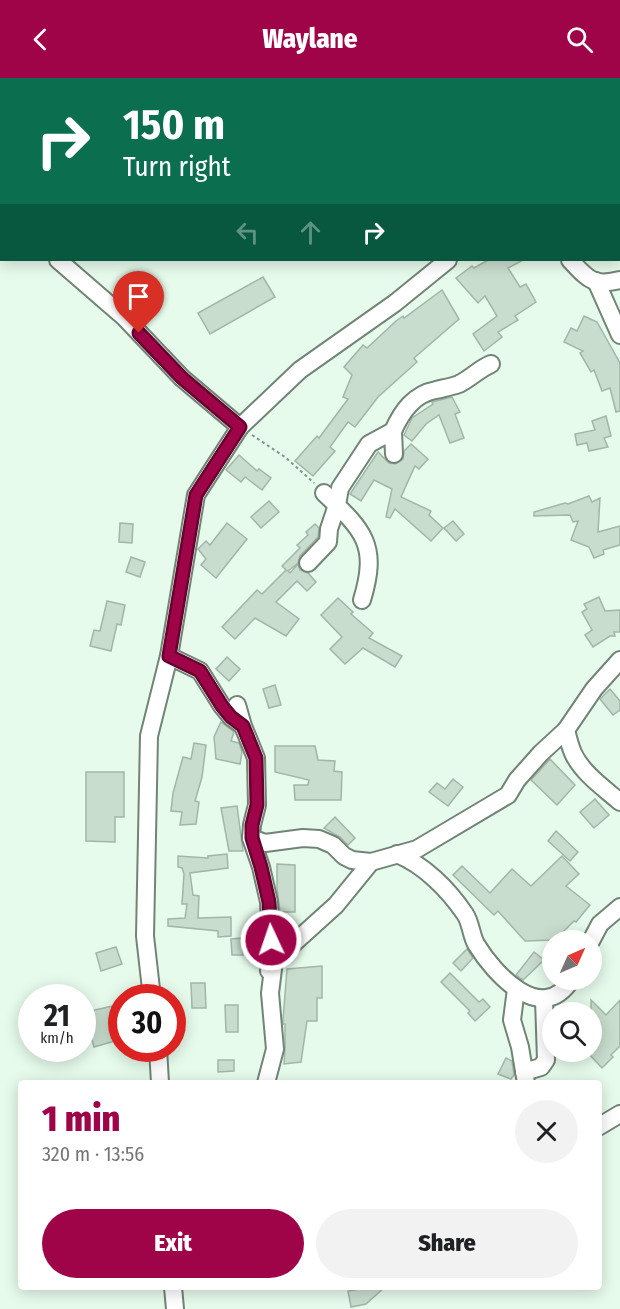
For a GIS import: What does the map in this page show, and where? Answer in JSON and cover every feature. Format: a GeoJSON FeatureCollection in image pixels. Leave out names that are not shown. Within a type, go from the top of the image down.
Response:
{"type":"FeatureCollection","features":[{"type":"Feature","properties":{"kind":"street"},"geometry":{"type":"LineString","coordinates":[[59,261],[124,318],[182,378],[240,427]]}},
{"type":"Feature","properties":{"kind":"street"},"geometry":{"type":"LineString","coordinates":[[150,984],[145,936],[149,736],[169,656],[196,495],[240,427],[300,370],[395,303],[447,261]]}},
{"type":"Feature","properties":{"kind":"street"},"geometry":{"type":"LineString","coordinates":[[571,261],[587,278],[605,284],[620,279]]}},
{"type":"Feature","properties":{"kind":"street"},"geometry":{"type":"LineString","coordinates":[[596,281],[620,335]]}},
{"type":"Feature","properties":{"kind":"street"},"geometry":{"type":"LineString","coordinates":[[394,454],[393,431],[406,407],[424,393],[461,383],[481,368],[491,364]]}},
{"type":"Feature","properties":{"kind":"street"},"geometry":{"type":"LineString","coordinates":[[308,563],[328,542],[329,529],[340,488],[369,444],[393,431]]}},
{"type":"Feature","properties":{"kind":"street"},"geometry":{"type":"LineString","coordinates":[[324,493],[360,529],[368,544],[367,583],[362,600]]}},
{"type":"Feature","properties":{"kind":"street"},"geometry":{"type":"LineString","coordinates":[[169,656],[200,671],[222,706],[243,726]]}},
{"type":"Feature","properties":{"kind":"street"},"geometry":{"type":"LineString","coordinates":[[252,838],[265,843],[303,837],[319,839],[333,845],[344,856],[352,860],[371,862],[417,849],[508,795],[517,780],[541,753],[566,730],[594,689],[620,660]]}},
{"type":"Feature","properties":{"kind":"street"},"geometry":{"type":"LineString","coordinates":[[237,705],[256,758],[257,805],[252,825],[252,838],[269,902],[270,993],[275,1049],[268,1080]]}},
{"type":"Feature","properties":{"kind":"street"},"geometry":{"type":"LineString","coordinates":[[566,730],[578,761],[620,802]]}},
{"type":"Feature","properties":{"kind":"street"},"geometry":{"type":"LineString","coordinates":[[397,854],[418,865],[444,890],[465,914],[476,943],[503,977],[516,989],[544,999],[554,996],[561,990]]}},
{"type":"Feature","properties":{"kind":"street"},"geometry":{"type":"LineString","coordinates":[[270,993],[274,961],[336,905],[371,862]]}},
{"type":"Feature","properties":{"kind":"street"},"geometry":{"type":"LineString","coordinates":[[597,930],[600,924],[620,907]]}},
{"type":"Feature","properties":{"kind":"street"},"geometry":{"type":"LineString","coordinates":[[516,989],[512,1020],[525,1077],[541,1067],[546,1060],[544,999]]}},
{"type":"Feature","properties":{"kind":"street"},"geometry":{"type":"LineString","coordinates":[[159,1062],[160,1080]]}},
{"type":"Feature","properties":{"kind":"street"},"geometry":{"type":"LineString","coordinates":[[602,1125],[620,1114]]}},
{"type":"Feature","properties":{"kind":"street"},"geometry":{"type":"LineString","coordinates":[[173,1290],[175,1309]]}},
{"type":"Feature","properties":{"kind":"path"},"geometry":{"type":"LineString","coordinates":[[240,427],[285,457],[324,493]]}},
{"type":"Feature","properties":{"kind":"building"},"geometry":{"type":"Polygon","coordinates":[[[486,261],[521,261],[508,268],[520,287],[526,284],[536,302],[515,316],[518,320],[498,332],[502,337],[484,351],[473,334],[497,316],[485,296],[478,303],[456,278],[472,266],[474,268],[486,261]]]}},
{"type":"Feature","properties":{"kind":"building"},"geometry":{"type":"Polygon","coordinates":[[[263,277],[275,297],[210,334],[198,313],[263,277]]]}},
{"type":"Feature","properties":{"kind":"building"},"geometry":{"type":"Polygon","coordinates":[[[442,290],[459,319],[414,358],[417,362],[378,397],[355,427],[348,422],[330,447],[335,451],[313,476],[295,461],[317,436],[319,438],[348,399],[343,397],[352,375],[344,367],[363,345],[367,348],[396,321],[403,316],[404,318],[442,290]]]}},
{"type":"Feature","properties":{"kind":"building"},"geometry":{"type":"Polygon","coordinates":[[[584,316],[597,322],[620,363],[620,411],[616,412],[610,388],[602,391],[594,370],[591,372],[580,353],[583,351],[564,342],[571,328],[577,331],[584,316]]]}},
{"type":"Feature","properties":{"kind":"building"},"geometry":{"type":"Polygon","coordinates":[[[452,397],[460,412],[455,414],[464,438],[450,443],[439,415],[426,424],[412,441],[404,435],[412,418],[433,404],[432,402],[452,397]]]}},
{"type":"Feature","properties":{"kind":"building"},"geometry":{"type":"Polygon","coordinates":[[[606,416],[611,436],[604,438],[608,447],[589,451],[587,443],[577,445],[575,434],[595,430],[592,421],[606,416]]]}},
{"type":"Feature","properties":{"kind":"building"},"geometry":{"type":"Polygon","coordinates":[[[411,444],[428,459],[419,469],[415,466],[401,497],[431,511],[429,515],[443,528],[431,541],[395,509],[390,518],[386,517],[392,489],[374,480],[361,501],[350,494],[378,452],[389,463],[395,464],[403,459],[404,451],[411,444]]]}},
{"type":"Feature","properties":{"kind":"building"},"geometry":{"type":"Polygon","coordinates":[[[239,455],[257,471],[259,469],[271,478],[262,490],[245,477],[241,482],[226,470],[239,455]]]}},
{"type":"Feature","properties":{"kind":"building"},"geometry":{"type":"Polygon","coordinates":[[[589,496],[592,502],[600,498],[598,532],[620,526],[620,545],[603,550],[604,554],[594,558],[589,547],[571,540],[578,521],[573,522],[570,515],[534,516],[534,512],[568,504],[589,496]]]}},
{"type":"Feature","properties":{"kind":"building"},"geometry":{"type":"Polygon","coordinates":[[[269,501],[279,512],[261,528],[251,517],[269,501]]]}},
{"type":"Feature","properties":{"kind":"building"},"geometry":{"type":"Polygon","coordinates":[[[453,521],[464,534],[456,541],[444,528],[453,521]]]}},
{"type":"Feature","properties":{"kind":"building"},"geometry":{"type":"Polygon","coordinates":[[[120,523],[133,524],[132,543],[119,542],[120,523]]]}},
{"type":"Feature","properties":{"kind":"building"},"geometry":{"type":"Polygon","coordinates":[[[227,523],[247,539],[216,578],[201,565],[206,559],[198,549],[206,541],[210,545],[227,523]]]}},
{"type":"Feature","properties":{"kind":"building"},"geometry":{"type":"Polygon","coordinates":[[[315,524],[319,528],[318,537],[300,556],[298,563],[288,571],[290,573],[298,564],[300,570],[308,573],[316,582],[307,591],[297,581],[276,602],[299,619],[286,636],[255,618],[235,639],[222,627],[257,590],[262,594],[286,570],[282,566],[300,548],[297,545],[308,535],[306,532],[315,524]]]}},
{"type":"Feature","properties":{"kind":"building"},"geometry":{"type":"Polygon","coordinates":[[[131,557],[145,562],[140,577],[126,572],[131,557]]]}},
{"type":"Feature","properties":{"kind":"building"},"geometry":{"type":"Polygon","coordinates":[[[599,597],[605,611],[620,610],[620,632],[614,632],[615,636],[610,636],[593,647],[585,635],[592,630],[582,612],[587,609],[584,604],[599,597]]]}},
{"type":"Feature","properties":{"kind":"building"},"geometry":{"type":"Polygon","coordinates":[[[338,598],[353,612],[351,614],[373,633],[369,638],[402,656],[395,667],[363,648],[345,664],[330,649],[342,637],[321,615],[338,598]]]}},
{"type":"Feature","properties":{"kind":"building"},"geometry":{"type":"Polygon","coordinates":[[[107,601],[125,605],[121,625],[117,624],[111,651],[90,646],[94,630],[100,631],[107,601]]]}},
{"type":"Feature","properties":{"kind":"building"},"geometry":{"type":"Polygon","coordinates":[[[227,657],[240,669],[229,681],[216,669],[227,657]]]}},
{"type":"Feature","properties":{"kind":"building"},"geometry":{"type":"Polygon","coordinates":[[[275,685],[281,705],[269,708],[263,689],[275,685]]]}},
{"type":"Feature","properties":{"kind":"building"},"geometry":{"type":"Polygon","coordinates":[[[610,689],[620,701],[620,710],[613,715],[600,699],[610,689]]]}},
{"type":"Feature","properties":{"kind":"building"},"geometry":{"type":"Polygon","coordinates":[[[221,722],[234,732],[231,741],[239,743],[242,752],[240,764],[216,759],[214,737],[221,722]]]}},
{"type":"Feature","properties":{"kind":"building"},"geometry":{"type":"Polygon","coordinates":[[[194,743],[206,745],[202,777],[195,801],[199,802],[196,824],[180,825],[182,812],[171,811],[173,793],[183,757],[191,759],[194,743]]]}},
{"type":"Feature","properties":{"kind":"building"},"geometry":{"type":"Polygon","coordinates":[[[275,746],[315,746],[318,760],[335,761],[334,771],[342,772],[341,800],[295,800],[294,785],[308,785],[309,780],[275,772],[275,746]]]}},
{"type":"Feature","properties":{"kind":"building"},"geometry":{"type":"Polygon","coordinates":[[[550,759],[575,785],[557,805],[531,780],[550,759]]]}},
{"type":"Feature","properties":{"kind":"building"},"geometry":{"type":"Polygon","coordinates":[[[86,772],[124,772],[124,817],[115,817],[115,842],[86,841],[86,772]]]}},
{"type":"Feature","properties":{"kind":"building"},"geometry":{"type":"Polygon","coordinates":[[[453,779],[463,787],[448,806],[429,792],[437,783],[445,789],[453,779]]]}},
{"type":"Feature","properties":{"kind":"building"},"geometry":{"type":"Polygon","coordinates":[[[595,799],[609,815],[594,828],[580,812],[595,799]]]}},
{"type":"Feature","properties":{"kind":"building"},"geometry":{"type":"Polygon","coordinates":[[[237,806],[243,851],[229,851],[221,808],[237,806]]]}},
{"type":"Feature","properties":{"kind":"building"},"geometry":{"type":"Polygon","coordinates":[[[335,817],[355,838],[348,845],[340,837],[324,828],[335,817]]]}},
{"type":"Feature","properties":{"kind":"building"},"geometry":{"type":"Polygon","coordinates":[[[556,831],[578,852],[570,861],[548,841],[556,831]]]}},
{"type":"Feature","properties":{"kind":"building"},"geometry":{"type":"Polygon","coordinates":[[[227,854],[228,868],[190,873],[193,895],[199,896],[198,918],[231,917],[231,936],[218,937],[218,931],[168,926],[168,919],[185,918],[187,904],[182,904],[184,874],[182,868],[178,867],[178,856],[208,858],[208,856],[227,854]]]}},
{"type":"Feature","properties":{"kind":"building"},"geometry":{"type":"Polygon","coordinates":[[[562,856],[579,874],[566,886],[590,905],[576,922],[574,921],[565,930],[542,930],[542,940],[525,941],[498,911],[494,915],[453,875],[462,866],[490,893],[512,869],[531,886],[562,856]]]}},
{"type":"Feature","properties":{"kind":"building"},"geometry":{"type":"Polygon","coordinates":[[[277,864],[295,865],[295,912],[280,912],[277,864]]]}},
{"type":"Feature","properties":{"kind":"building"},"geometry":{"type":"Polygon","coordinates":[[[242,938],[243,955],[232,955],[231,939],[242,938]]]}},
{"type":"Feature","properties":{"kind":"building"},"geometry":{"type":"Polygon","coordinates":[[[116,947],[122,964],[101,971],[96,953],[116,947]]]}},
{"type":"Feature","properties":{"kind":"building"},"geometry":{"type":"Polygon","coordinates":[[[467,949],[473,958],[461,971],[453,963],[467,949]]]}},
{"type":"Feature","properties":{"kind":"building"},"geometry":{"type":"Polygon","coordinates":[[[534,952],[542,958],[542,962],[523,980],[516,975],[534,952]]]}},
{"type":"Feature","properties":{"kind":"building"},"geometry":{"type":"Polygon","coordinates":[[[322,966],[322,998],[317,998],[317,1021],[307,1021],[301,1062],[284,1064],[285,1024],[283,1020],[287,969],[322,966]]]}},
{"type":"Feature","properties":{"kind":"building"},"geometry":{"type":"Polygon","coordinates":[[[450,973],[479,1002],[483,999],[490,1007],[475,1021],[468,1013],[470,1011],[441,982],[450,973]]]}},
{"type":"Feature","properties":{"kind":"building"},"geometry":{"type":"Polygon","coordinates":[[[191,983],[205,983],[206,1008],[192,1008],[191,983]]]}},
{"type":"Feature","properties":{"kind":"building"},"geometry":{"type":"Polygon","coordinates":[[[620,1000],[620,1046],[602,1068],[596,1062],[602,1062],[602,1011],[606,1015],[620,1000]]]}},
{"type":"Feature","properties":{"kind":"building"},"geometry":{"type":"Polygon","coordinates":[[[225,1005],[238,1005],[238,1032],[226,1032],[225,1005]]]}},
{"type":"Feature","properties":{"kind":"building"},"geometry":{"type":"Polygon","coordinates":[[[108,1007],[108,1043],[96,1046],[96,1010],[108,1007]]]}},
{"type":"Feature","properties":{"kind":"building"},"geometry":{"type":"Polygon","coordinates":[[[506,1058],[512,1061],[514,1075],[511,1079],[498,1074],[506,1058]]]}},
{"type":"Feature","properties":{"kind":"building"},"geometry":{"type":"Polygon","coordinates":[[[218,1060],[234,1060],[234,1071],[218,1072],[218,1060]]]}},
{"type":"Feature","properties":{"kind":"building"},"geometry":{"type":"Polygon","coordinates":[[[382,1290],[366,1304],[351,1307],[348,1291],[382,1290]]]}},
{"type":"Feature","properties":{"kind":"route"},"geometry":{"type":"LineString","coordinates":[[139,333],[182,378],[240,427],[196,495],[169,656],[200,671],[222,706],[243,726],[256,758],[257,805],[252,825],[252,838],[269,902],[271,940]]}}]}
